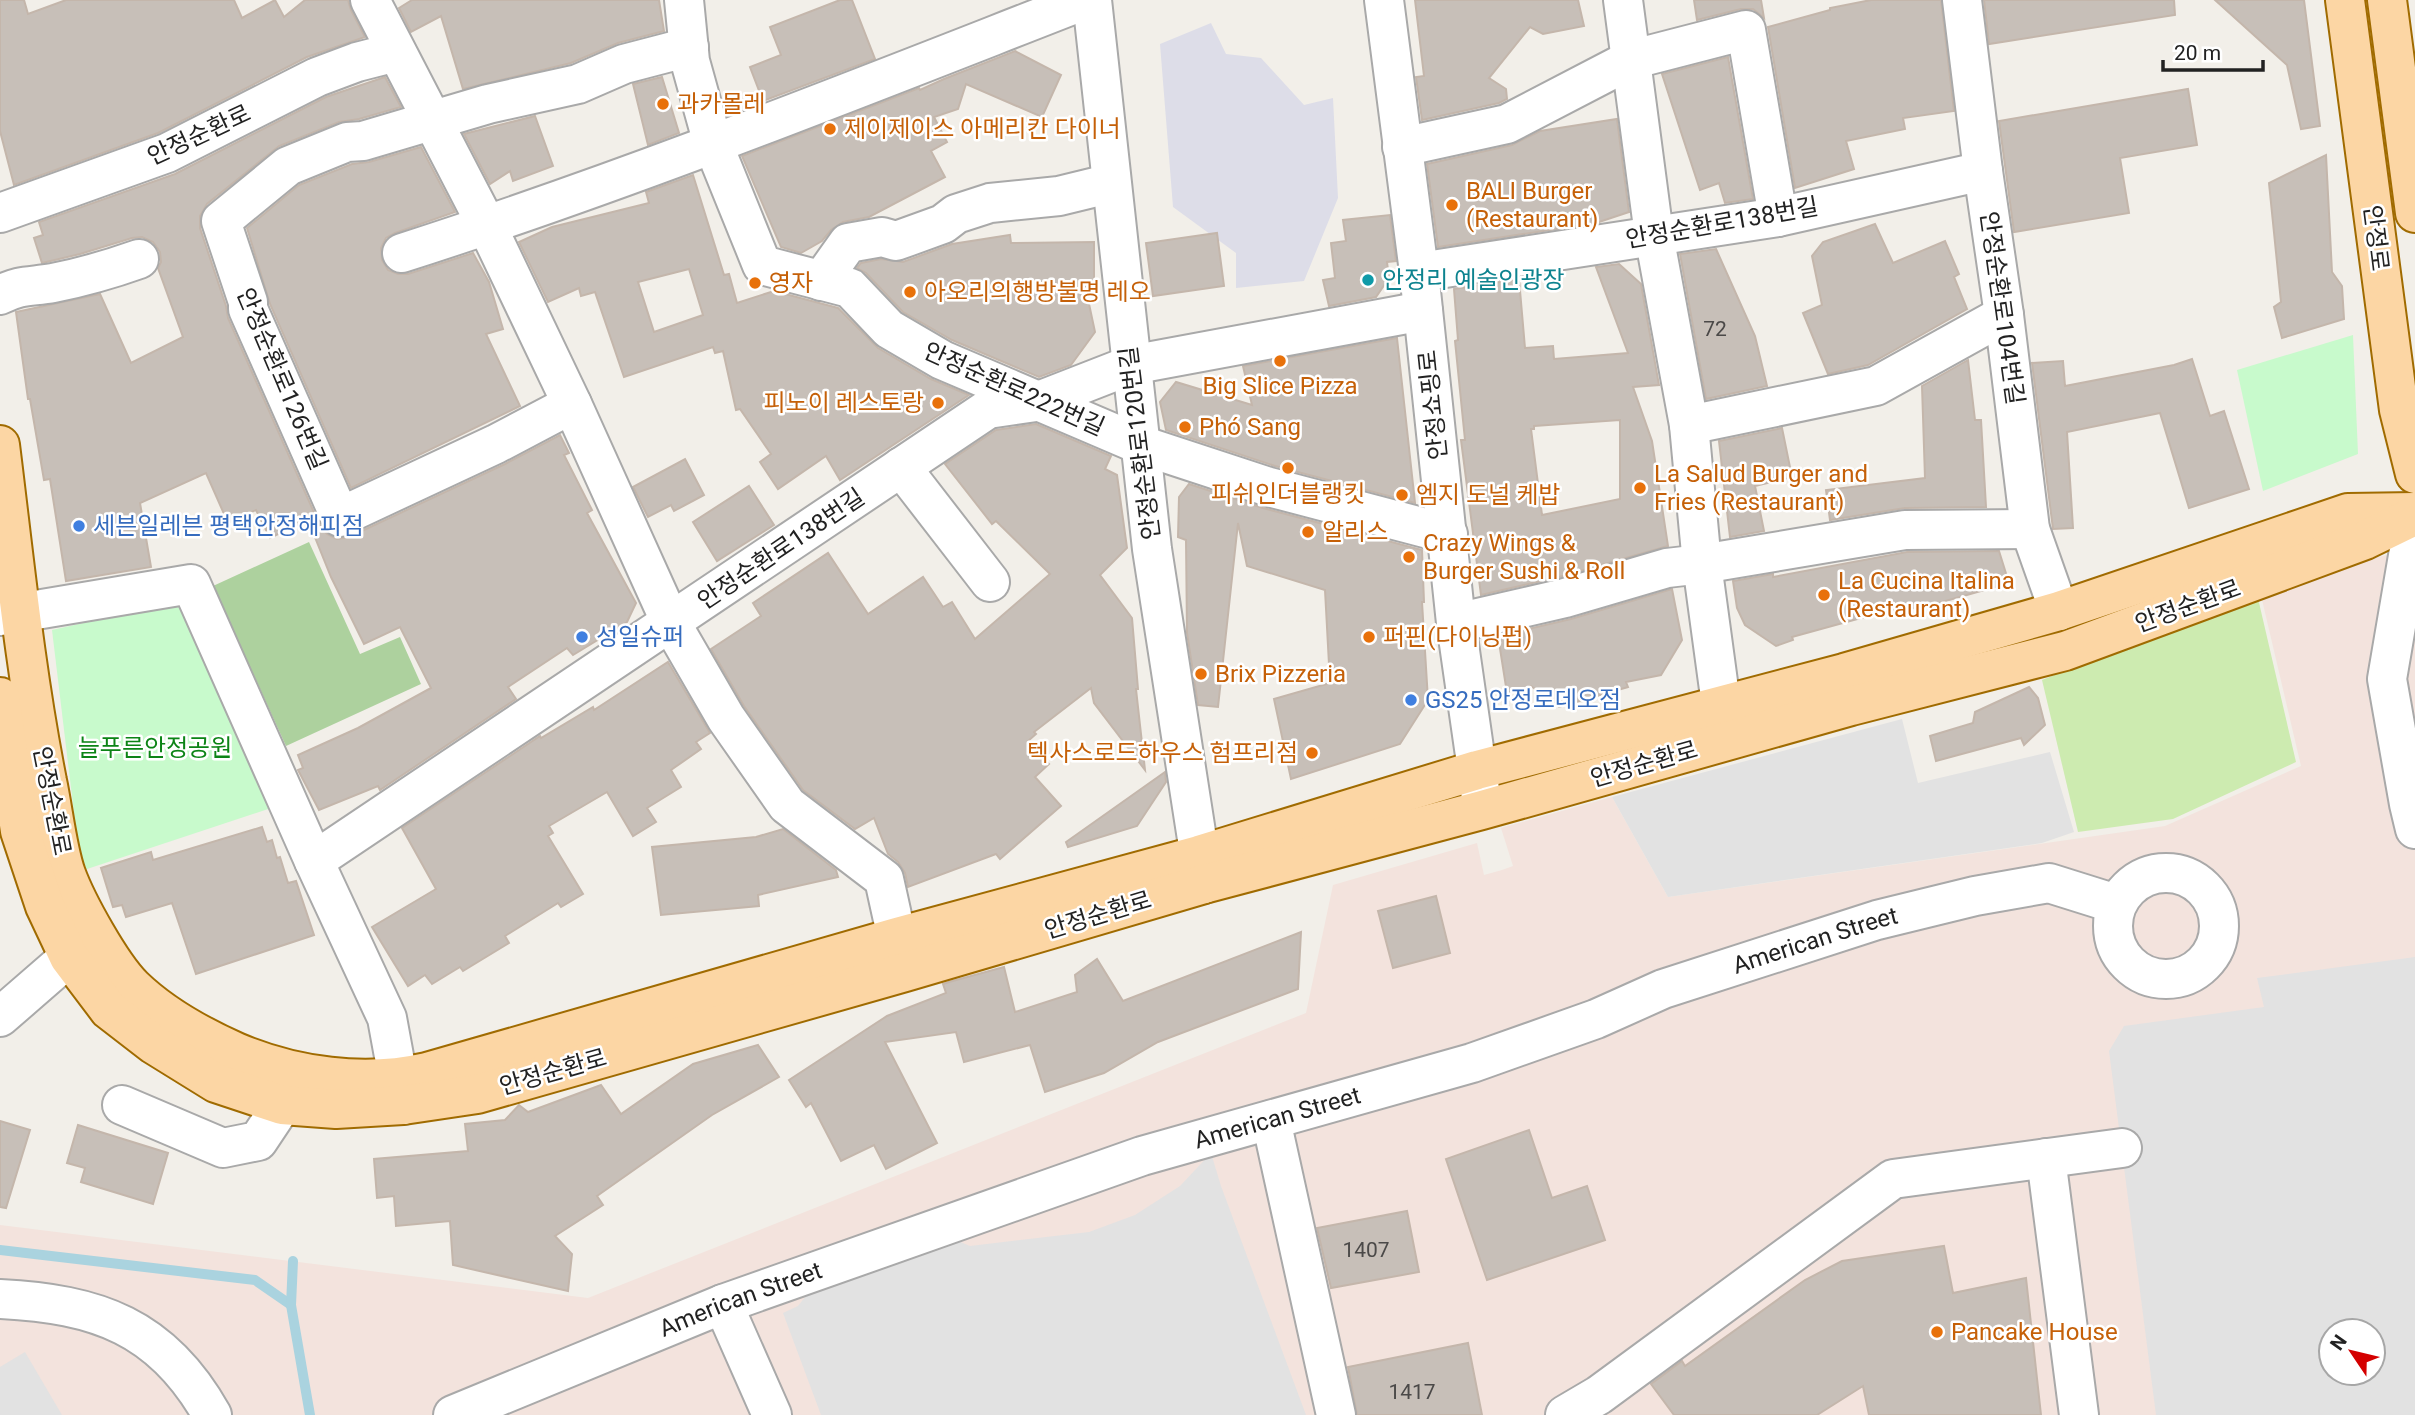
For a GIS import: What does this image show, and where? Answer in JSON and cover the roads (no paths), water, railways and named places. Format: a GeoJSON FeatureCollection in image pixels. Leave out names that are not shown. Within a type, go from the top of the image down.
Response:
{"type":"FeatureCollection","features":[{"type":"Feature","properties":{"kind":"main road","name":"안정로"},"geometry":{"type":"LineString","coordinates":[[2346,0],[2399,410],[2415,474]]}},
{"type":"Feature","properties":{"kind":"main road","name":"안정로"},"geometry":{"type":"LineString","coordinates":[[2387,0],[2415,213]]}},
{"type":"Feature","properties":{"kind":"main road","name":"안정순환로"},"geometry":{"type":"LineString","coordinates":[[0,446],[10,615],[42,752],[66,873],[98,939],[132,986],[208,1040],[256,1061],[400,1092],[477,1094],[901,954],[1202,869],[1482,810],[1729,740],[2065,651],[2365,540],[2415,514]]}},
{"type":"Feature","properties":{"kind":"main road","name":"안정순환로"},"geometry":{"type":"LineString","coordinates":[[1202,869],[1477,770],[1844,673],[2059,611],[2348,513],[2415,514]]}},
{"type":"Feature","properties":{"kind":"main road","name":"안정순환로"},"geometry":{"type":"LineString","coordinates":[[0,697],[20,831],[45,906],[69,957],[109,1010],[153,1044],[216,1083],[282,1105],[336,1109],[400,1092]]}},
{"type":"Feature","properties":{"kind":"street"},"geometry":{"type":"LineString","coordinates":[[370,0],[487,226],[572,404],[671,623],[726,718],[787,805],[884,879],[901,954]]}},
{"type":"Feature","properties":{"kind":"street","name":"안정순환로222번길"},"geometry":{"type":"LineString","coordinates":[[684,0],[690,61],[713,144],[762,265],[850,288],[889,329],[942,360],[1141,445],[1269,487],[1448,534]]}},
{"type":"Feature","properties":{"kind":"street"},"geometry":{"type":"LineString","coordinates":[[402,253],[487,226],[713,144],[1085,0]]}},
{"type":"Feature","properties":{"kind":"street","name":"안정순환로120번길"},"geometry":{"type":"LineString","coordinates":[[1092,0],[1153,549],[1202,869]]}},
{"type":"Feature","properties":{"kind":"street","name":"안정쇼핑로"},"geometry":{"type":"LineString","coordinates":[[1384,0],[1419,272],[1457,623],[1482,810]]}},
{"type":"Feature","properties":{"kind":"street"},"geometry":{"type":"LineString","coordinates":[[1623,0],[1654,235],[1689,425],[1702,564],[1721,704]]}},
{"type":"Feature","properties":{"kind":"street","name":"안정순환로104번길"},"geometry":{"type":"LineString","coordinates":[[1962,0],[2030,529],[2059,611]]}},
{"type":"Feature","properties":{"kind":"street"},"geometry":{"type":"LineString","coordinates":[[1402,147],[1507,124],[1630,60],[1746,30],[1778,217]]}},
{"type":"Feature","properties":{"kind":"street","name":"안정순환로126번길"},"geometry":{"type":"LineString","coordinates":[[572,404],[496,444],[340,517],[248,310],[248,302],[221,222],[288,166],[346,142],[363,141],[488,104],[578,84],[624,64],[689,47]]}},
{"type":"Feature","properties":{"kind":"street","name":"안정순환로"},"geometry":{"type":"LineString","coordinates":[[0,213],[167,153],[317,77],[357,62],[396,52]]}},
{"type":"Feature","properties":{"kind":"street","name":"안정순환로138번길"},"geometry":{"type":"LineString","coordinates":[[1419,272],[1778,217],[1983,171]]}},
{"type":"Feature","properties":{"kind":"street"},"geometry":{"type":"LineString","coordinates":[[821,281],[848,243],[882,237],[896,241],[943,224],[956,214],[990,203],[1059,196],[1100,186],[1112,187]]}},
{"type":"Feature","properties":{"kind":"street"},"geometry":{"type":"LineString","coordinates":[[0,295],[15,287],[50,284],[139,259]]}},
{"type":"Feature","properties":{"kind":"street","name":"안정순환로138번길"},"geometry":{"type":"LineString","coordinates":[[314,861],[988,409],[1036,402],[1131,365],[1423,311]]}},
{"type":"Feature","properties":{"kind":"street"},"geometry":{"type":"LineString","coordinates":[[1689,425],[1876,386],[2004,315]]}},
{"type":"Feature","properties":{"kind":"street"},"geometry":{"type":"LineString","coordinates":[[901,467],[990,582]]}},
{"type":"Feature","properties":{"kind":"street"},"geometry":{"type":"LineString","coordinates":[[1457,623],[1565,598],[1667,568],[1905,530],[2030,529]]}},
{"type":"Feature","properties":{"kind":"street"},"geometry":{"type":"LineString","coordinates":[[2415,534],[2409,550],[2387,680],[2415,829]]}},
{"type":"Feature","properties":{"kind":"street"},"geometry":{"type":"LineString","coordinates":[[10,615],[191,584],[339,919],[387,1018],[400,1092]]}},
{"type":"Feature","properties":{"kind":"street","name":"American Street"},"geometry":{"type":"LineString","coordinates":[[453,1415],[723,1304],[1142,1156],[1472,1063],[1596,1019],[1663,989],[1877,920],[1975,896],[2049,883],[2116,904]]}},
{"type":"Feature","properties":{"kind":"street"},"geometry":{"type":"LineString","coordinates":[[0,1017],[69,957]]}},
{"type":"Feature","properties":{"kind":"street"},"geometry":{"type":"LineString","coordinates":[[122,1105],[223,1147],[258,1142],[282,1105]]}},
{"type":"Feature","properties":{"kind":"street"},"geometry":{"type":"LineString","coordinates":[[1271,1120],[1336,1415]]}},
{"type":"Feature","properties":{"kind":"street"},"geometry":{"type":"LineString","coordinates":[[1565,1415],[1599,1395],[1893,1179],[2122,1148]]}},
{"type":"Feature","properties":{"kind":"street"},"geometry":{"type":"LineString","coordinates":[[2046,1158],[2079,1415]]}},
{"type":"Feature","properties":{"kind":"street"},"geometry":{"type":"LineString","coordinates":[[0,1299],[68,1306],[97,1314],[127,1327],[154,1345],[175,1365],[212,1415]]}},
{"type":"Feature","properties":{"kind":"street"},"geometry":{"type":"LineString","coordinates":[[723,1304],[772,1415]]}},
{"type":"Feature","properties":{"kind":"waterway"},"geometry":{"type":"LineString","coordinates":[[0,1250],[255,1280],[291,1305]]}},
{"type":"Feature","properties":{"kind":"waterway"},"geometry":{"type":"LineString","coordinates":[[293,1261],[291,1305],[310,1415]]}},
{"type":"Feature","properties":{"kind":"place","name":"과카몰레"},"geometry":{"type":"Point","coordinates":[663,104]}},
{"type":"Feature","properties":{"kind":"place","name":"제이제이스 아메리칸 다이너"},"geometry":{"type":"Point","coordinates":[830,129]}},
{"type":"Feature","properties":{"kind":"place","name":"BALI Burger (Restaurant)"},"geometry":{"type":"Point","coordinates":[1452,205]}},
{"type":"Feature","properties":{"kind":"place","name":"안정리 예술인광장"},"geometry":{"type":"Point","coordinates":[1368,280]}},
{"type":"Feature","properties":{"kind":"place","name":"영자"},"geometry":{"type":"Point","coordinates":[755,283]}},
{"type":"Feature","properties":{"kind":"place","name":"아오리의행방불명 레오"},"geometry":{"type":"Point","coordinates":[910,292]}},
{"type":"Feature","properties":{"kind":"place","name":"Big Slice Pizza"},"geometry":{"type":"Point","coordinates":[1280,361]}},
{"type":"Feature","properties":{"kind":"place","name":"피노이 레스토랑"},"geometry":{"type":"Point","coordinates":[938,403]}},
{"type":"Feature","properties":{"kind":"place","name":"Phó Sang"},"geometry":{"type":"Point","coordinates":[1185,427]}},
{"type":"Feature","properties":{"kind":"place","name":"피쉬인더블랭킷"},"geometry":{"type":"Point","coordinates":[1288,468]}},
{"type":"Feature","properties":{"kind":"place","name":"La Salud Burger and Fries (Restaurant)"},"geometry":{"type":"Point","coordinates":[1640,488]}},
{"type":"Feature","properties":{"kind":"place","name":"엠지 도널 케밥"},"geometry":{"type":"Point","coordinates":[1402,495]}},
{"type":"Feature","properties":{"kind":"place","name":"세븐일레븐 평택안정해피점"},"geometry":{"type":"Point","coordinates":[79,526]}},
{"type":"Feature","properties":{"kind":"place","name":"알리스"},"geometry":{"type":"Point","coordinates":[1308,532]}},
{"type":"Feature","properties":{"kind":"place","name":"Crazy Wings & Burger Sushi & Roll"},"geometry":{"type":"Point","coordinates":[1409,557]}},
{"type":"Feature","properties":{"kind":"place","name":"La Cucina Italina (Restaurant)"},"geometry":{"type":"Point","coordinates":[1824,595]}},
{"type":"Feature","properties":{"kind":"place","name":"성일슈퍼"},"geometry":{"type":"Point","coordinates":[582,637]}},
{"type":"Feature","properties":{"kind":"place","name":"퍼핀(다이닝펍)"},"geometry":{"type":"Point","coordinates":[1369,637]}},
{"type":"Feature","properties":{"kind":"place","name":"Brix Pizzeria"},"geometry":{"type":"Point","coordinates":[1201,674]}},
{"type":"Feature","properties":{"kind":"place","name":"GS25 안정로데오점"},"geometry":{"type":"Point","coordinates":[1411,700]}},
{"type":"Feature","properties":{"kind":"place","name":"텍사스로드하우스 험프리점"},"geometry":{"type":"Point","coordinates":[1312,753]}},
{"type":"Feature","properties":{"kind":"place","name":"Pancake House"},"geometry":{"type":"Point","coordinates":[1937,1332]}},
{"type":"Feature","properties":{"kind":"park label","name":"늘푸른안정공원"},"geometry":{"type":"Point","coordinates":[155,748]}}]}
